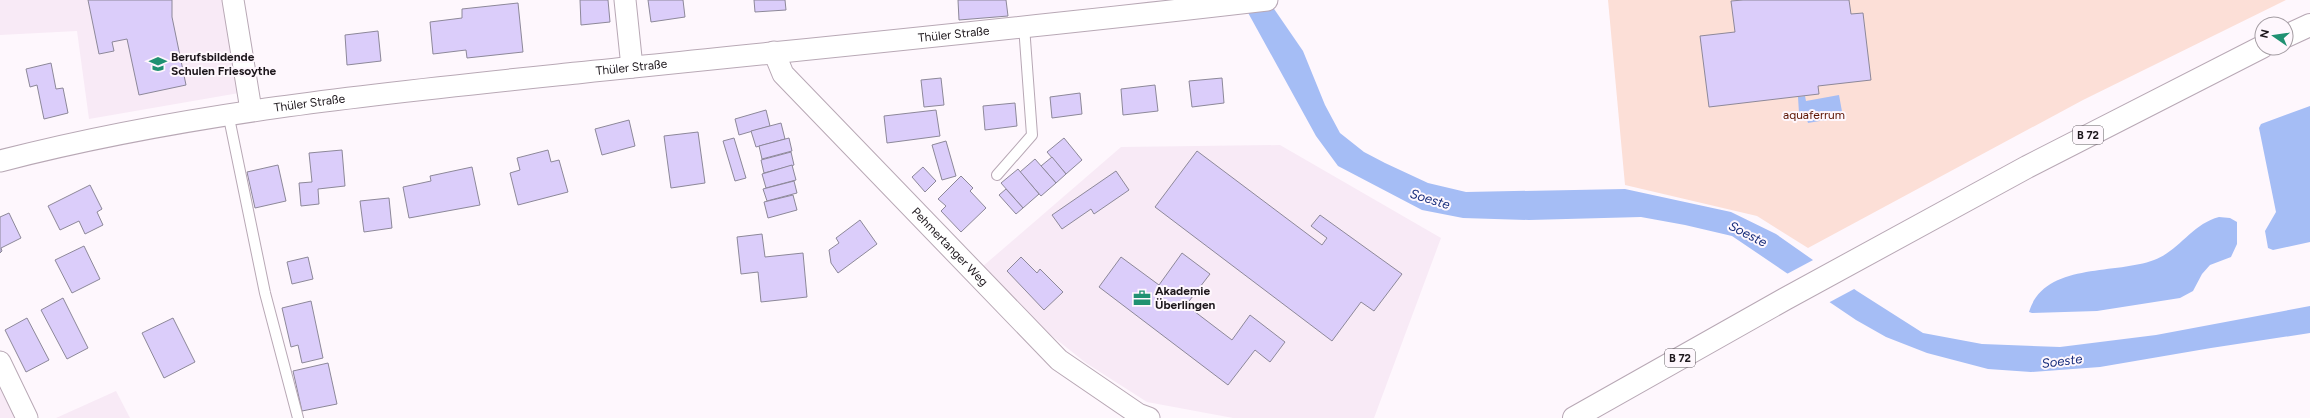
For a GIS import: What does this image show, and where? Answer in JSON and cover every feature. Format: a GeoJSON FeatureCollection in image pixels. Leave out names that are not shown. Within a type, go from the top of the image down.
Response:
{"type":"FeatureCollection","features":[{"type":"Feature","properties":{"kind":"highway"},"geometry":{"type":"LineString","coordinates":[[2294,32],[2310,25]]}},
{"type":"Feature","properties":{"kind":"highway","name":"B 72"},"geometry":{"type":"LineString","coordinates":[[1574,418],[1785,298],[2027,167],[2254,51]]}},
{"type":"Feature","properties":{"kind":"street"},"geometry":{"type":"LineString","coordinates":[[233,0],[251,110]]}},
{"type":"Feature","properties":{"kind":"street"},"geometry":{"type":"LineString","coordinates":[[625,0],[632,67]]}},
{"type":"Feature","properties":{"kind":"street","name":"Thüler Straße"},"geometry":{"type":"LineString","coordinates":[[0,160],[74,141],[251,110],[632,67],[1267,0]]}},
{"type":"Feature","properties":{"kind":"street","name":"Pehmertanger Weg"},"geometry":{"type":"LineString","coordinates":[[774,52],[783,74],[1059,360],[1138,414],[1149,418]]}},
{"type":"Feature","properties":{"kind":"street"},"geometry":{"type":"LineString","coordinates":[[0,362],[27,418]]}},
{"type":"Feature","properties":{"kind":"lane"},"geometry":{"type":"LineString","coordinates":[[997,175],[1032,135],[1024,26]]}},
{"type":"Feature","properties":{"kind":"lane"},"geometry":{"type":"LineString","coordinates":[[228,113],[265,293],[298,418]]}},
{"type":"Feature","properties":{"kind":"shaded area","name":"Berufsbildende Schulen Friesoythe"},"geometry":{"type":"Polygon","coordinates":[[[0,0],[223,0],[239,93],[89,119],[77,31],[0,35],[0,0]]]}},
{"type":"Feature","properties":{"kind":"shaded area"},"geometry":{"type":"Polygon","coordinates":[[[1280,145],[1441,238],[1374,418],[1233,418],[1147,402],[1086,363],[1037,324],[982,267],[1121,147],[1280,145]]]}},
{"type":"Feature","properties":{"kind":"shaded area"},"geometry":{"type":"Polygon","coordinates":[[[0,360],[35,418],[0,418],[0,360]]]}},
{"type":"Feature","properties":{"kind":"shaded area"},"geometry":{"type":"Polygon","coordinates":[[[116,391],[130,418],[56,418],[116,391]]]}},
{"type":"Feature","properties":{"kind":"green space","name":"aquaferrum"},"geometry":{"type":"Polygon","coordinates":[[[1608,0],[2286,0],[2083,100],[1808,248],[1757,216],[1625,185],[1608,0]]]}},
{"type":"Feature","properties":{"kind":"water","name":"Soeste"},"geometry":{"type":"Polygon","coordinates":[[[1241,0],[1268,0],[1303,51],[1325,105],[1340,133],[1364,152],[1428,183],[1466,192],[1625,189],[1731,212],[1776,234],[1857,291],[1923,333],[1982,344],[2060,347],[2156,335],[2310,306],[2310,333],[2100,367],[2031,372],[1988,369],[1927,353],[1886,337],[1856,320],[1732,236],[1641,217],[1529,220],[1463,218],[1422,210],[1338,166],[1316,136],[1241,0]]]}},
{"type":"Feature","properties":{"kind":"water"},"geometry":{"type":"Polygon","coordinates":[[[1839,95],[1843,117],[1808,123],[1805,113],[1799,113],[1798,97],[1805,96],[1806,101],[1839,95]]]}},
{"type":"Feature","properties":{"kind":"water"},"geometry":{"type":"Polygon","coordinates":[[[2310,106],[2310,242],[2273,250],[2268,248],[2265,231],[2276,212],[2259,128],[2261,124],[2310,106]]]}},
{"type":"Feature","properties":{"kind":"water"},"geometry":{"type":"Polygon","coordinates":[[[2219,217],[2230,218],[2237,222],[2237,244],[2231,257],[2210,265],[2202,274],[2193,291],[2180,298],[2097,311],[2029,312],[2037,296],[2049,285],[2082,273],[2154,260],[2163,256],[2201,225],[2209,220],[2219,217]]]}},
{"type":"Feature","properties":{"kind":"pier"},"geometry":{"type":"Polygon","coordinates":[[[1815,259],[1856,288],[1828,303],[1785,275],[1815,259]]]}},
{"type":"Feature","properties":{"kind":"building"},"geometry":{"type":"Polygon","coordinates":[[[88,0],[172,0],[172,17],[186,85],[139,95],[127,39],[112,42],[114,51],[99,54],[88,0]]]}},
{"type":"Feature","properties":{"kind":"building"},"geometry":{"type":"Polygon","coordinates":[[[580,0],[608,0],[610,22],[581,25],[580,0]]]}},
{"type":"Feature","properties":{"kind":"building"},"geometry":{"type":"Polygon","coordinates":[[[648,0],[683,0],[685,17],[651,22],[648,0]]]}},
{"type":"Feature","properties":{"kind":"building"},"geometry":{"type":"Polygon","coordinates":[[[754,0],[785,0],[786,10],[755,12],[754,0]]]}},
{"type":"Feature","properties":{"kind":"building"},"geometry":{"type":"Polygon","coordinates":[[[958,0],[1006,0],[1008,16],[959,20],[958,0]]]}},
{"type":"Feature","properties":{"kind":"building"},"geometry":{"type":"Polygon","coordinates":[[[1849,0],[1851,14],[1863,13],[1871,80],[1818,86],[1819,94],[1709,107],[1700,36],[1735,32],[1731,1],[1849,0]]]}},
{"type":"Feature","properties":{"kind":"building"},"geometry":{"type":"Polygon","coordinates":[[[518,3],[523,52],[467,58],[466,50],[433,54],[430,22],[462,18],[462,9],[518,3]]]}},
{"type":"Feature","properties":{"kind":"building"},"geometry":{"type":"Polygon","coordinates":[[[378,31],[381,61],[347,65],[345,35],[378,31]]]}},
{"type":"Feature","properties":{"kind":"building"},"geometry":{"type":"Polygon","coordinates":[[[51,63],[56,89],[63,88],[68,113],[44,119],[37,85],[30,87],[26,69],[51,63]]]}},
{"type":"Feature","properties":{"kind":"building"},"geometry":{"type":"Polygon","coordinates":[[[941,78],[944,105],[924,107],[921,80],[941,78]]]}},
{"type":"Feature","properties":{"kind":"building"},"geometry":{"type":"Polygon","coordinates":[[[1222,78],[1224,103],[1192,107],[1189,81],[1222,78]]]}},
{"type":"Feature","properties":{"kind":"building"},"geometry":{"type":"Polygon","coordinates":[[[1155,85],[1158,111],[1123,115],[1121,89],[1155,85]]]}},
{"type":"Feature","properties":{"kind":"building"},"geometry":{"type":"Polygon","coordinates":[[[1080,93],[1082,114],[1052,118],[1050,97],[1080,93]]]}},
{"type":"Feature","properties":{"kind":"building"},"geometry":{"type":"Polygon","coordinates":[[[1015,103],[1017,126],[985,130],[983,106],[1015,103]]]}},
{"type":"Feature","properties":{"kind":"building"},"geometry":{"type":"Polygon","coordinates":[[[766,110],[770,126],[739,135],[735,119],[766,110]]]}},
{"type":"Feature","properties":{"kind":"building"},"geometry":{"type":"Polygon","coordinates":[[[936,110],[940,136],[887,143],[884,116],[936,110]]]}},
{"type":"Feature","properties":{"kind":"building"},"geometry":{"type":"Polygon","coordinates":[[[629,120],[635,146],[602,155],[595,129],[629,120]]]}},
{"type":"Feature","properties":{"kind":"building"},"geometry":{"type":"Polygon","coordinates":[[[781,123],[785,139],[756,147],[751,131],[781,123]]]}},
{"type":"Feature","properties":{"kind":"building"},"geometry":{"type":"Polygon","coordinates":[[[698,132],[705,183],[671,188],[664,136],[698,132]]]}},
{"type":"Feature","properties":{"kind":"building"},"geometry":{"type":"Polygon","coordinates":[[[734,138],[746,178],[735,181],[723,141],[734,138]]]}},
{"type":"Feature","properties":{"kind":"building"},"geometry":{"type":"Polygon","coordinates":[[[789,138],[792,151],[762,159],[759,146],[789,138]]]}},
{"type":"Feature","properties":{"kind":"building"},"geometry":{"type":"Polygon","coordinates":[[[1064,138],[1082,160],[1066,174],[1047,152],[1064,138]]]}},
{"type":"Feature","properties":{"kind":"building"},"geometry":{"type":"Polygon","coordinates":[[[946,141],[956,176],[942,180],[932,145],[946,141]]]}},
{"type":"Feature","properties":{"kind":"building"},"geometry":{"type":"Polygon","coordinates":[[[342,150],[345,186],[318,189],[319,204],[301,206],[299,183],[312,182],[309,153],[342,150]]]}},
{"type":"Feature","properties":{"kind":"building"},"geometry":{"type":"Polygon","coordinates":[[[548,150],[551,162],[559,160],[568,192],[518,205],[510,173],[520,170],[517,158],[548,150]]]}},
{"type":"Feature","properties":{"kind":"building"},"geometry":{"type":"Polygon","coordinates":[[[1197,151],[1322,245],[1327,238],[1311,226],[1320,215],[1402,274],[1374,311],[1361,302],[1332,341],[1155,207],[1197,151]]]}},
{"type":"Feature","properties":{"kind":"building"},"geometry":{"type":"Polygon","coordinates":[[[791,152],[794,165],[764,173],[761,160],[791,152]]]}},
{"type":"Feature","properties":{"kind":"building"},"geometry":{"type":"Polygon","coordinates":[[[1052,157],[1066,174],[1056,183],[1041,166],[1052,157]]]}},
{"type":"Feature","properties":{"kind":"building"},"geometry":{"type":"Polygon","coordinates":[[[1035,159],[1056,183],[1041,196],[1020,172],[1035,159]]]}},
{"type":"Feature","properties":{"kind":"building"},"geometry":{"type":"Polygon","coordinates":[[[278,165],[286,201],[255,208],[247,172],[278,165]]]}},
{"type":"Feature","properties":{"kind":"building"},"geometry":{"type":"Polygon","coordinates":[[[792,165],[796,180],[766,188],[762,174],[792,165]]]}},
{"type":"Feature","properties":{"kind":"building"},"geometry":{"type":"Polygon","coordinates":[[[472,167],[480,205],[409,218],[403,187],[431,181],[430,176],[472,167]]]}},
{"type":"Feature","properties":{"kind":"building"},"geometry":{"type":"Polygon","coordinates":[[[923,167],[936,181],[925,192],[912,177],[923,167]]]}},
{"type":"Feature","properties":{"kind":"building"},"geometry":{"type":"Polygon","coordinates":[[[1018,169],[1039,194],[1023,208],[1001,183],[1018,169]]]}},
{"type":"Feature","properties":{"kind":"building"},"geometry":{"type":"Polygon","coordinates":[[[1116,171],[1129,190],[1094,214],[1091,209],[1062,229],[1052,215],[1116,171]]]}},
{"type":"Feature","properties":{"kind":"building"},"geometry":{"type":"Polygon","coordinates":[[[961,176],[973,188],[970,191],[986,208],[961,232],[941,211],[946,206],[938,199],[961,176]]]}},
{"type":"Feature","properties":{"kind":"building"},"geometry":{"type":"Polygon","coordinates":[[[794,181],[797,193],[767,201],[763,189],[794,181]]]}},
{"type":"Feature","properties":{"kind":"building"},"geometry":{"type":"Polygon","coordinates":[[[90,185],[102,209],[97,212],[103,225],[85,234],[79,221],[60,230],[48,206],[90,185]]]}},
{"type":"Feature","properties":{"kind":"building"},"geometry":{"type":"Polygon","coordinates":[[[1006,189],[1023,208],[1016,214],[999,195],[1006,189]]]}},
{"type":"Feature","properties":{"kind":"building"},"geometry":{"type":"Polygon","coordinates":[[[793,195],[797,210],[768,218],[764,202],[793,195]]]}},
{"type":"Feature","properties":{"kind":"building"},"geometry":{"type":"Polygon","coordinates":[[[389,198],[392,228],[364,232],[360,201],[389,198]]]}},
{"type":"Feature","properties":{"kind":"building"},"geometry":{"type":"Polygon","coordinates":[[[9,213],[21,238],[1,248],[2,251],[0,253],[0,217],[9,213]]]}},
{"type":"Feature","properties":{"kind":"building"},"geometry":{"type":"Polygon","coordinates":[[[860,220],[877,244],[838,273],[831,263],[829,250],[839,243],[836,238],[860,220]]]}},
{"type":"Feature","properties":{"kind":"building"},"geometry":{"type":"Polygon","coordinates":[[[762,234],[765,257],[803,253],[807,297],[761,302],[758,272],[741,274],[737,237],[762,234]]]}},
{"type":"Feature","properties":{"kind":"building"},"geometry":{"type":"Polygon","coordinates":[[[84,246],[100,279],[72,293],[55,260],[84,246]]]}},
{"type":"Feature","properties":{"kind":"building"},"geometry":{"type":"Polygon","coordinates":[[[1182,253],[1210,274],[1186,305],[1232,340],[1250,315],[1285,342],[1270,362],[1255,350],[1228,385],[1099,287],[1121,257],[1159,285],[1182,253]]]}},
{"type":"Feature","properties":{"kind":"building"},"geometry":{"type":"Polygon","coordinates":[[[308,257],[313,279],[292,284],[287,262],[308,257]]]}},
{"type":"Feature","properties":{"kind":"building"},"geometry":{"type":"Polygon","coordinates":[[[1021,257],[1037,273],[1040,269],[1063,292],[1044,310],[1007,271],[1021,257]]]}},
{"type":"Feature","properties":{"kind":"building"},"geometry":{"type":"Polygon","coordinates":[[[63,298],[88,348],[67,359],[41,310],[63,298]]]}},
{"type":"Feature","properties":{"kind":"building"},"geometry":{"type":"Polygon","coordinates":[[[311,301],[323,358],[302,363],[298,345],[291,347],[282,308],[311,301]]]}},
{"type":"Feature","properties":{"kind":"building"},"geometry":{"type":"Polygon","coordinates":[[[27,318],[49,360],[26,372],[5,330],[27,318]]]}},
{"type":"Feature","properties":{"kind":"building"},"geometry":{"type":"Polygon","coordinates":[[[173,318],[195,362],[164,378],[142,333],[173,318]]]}},
{"type":"Feature","properties":{"kind":"building"},"geometry":{"type":"Polygon","coordinates":[[[328,363],[337,404],[302,411],[293,371],[328,363]]]}},
{"type":"Feature","properties":{"kind":"place","name":"Berufsbildende Schulen Friesoythe"},"geometry":{"type":"Point","coordinates":[158,64]}},
{"type":"Feature","properties":{"kind":"place","name":"Akademie Überlingen"},"geometry":{"type":"Point","coordinates":[1142,298]}}]}
